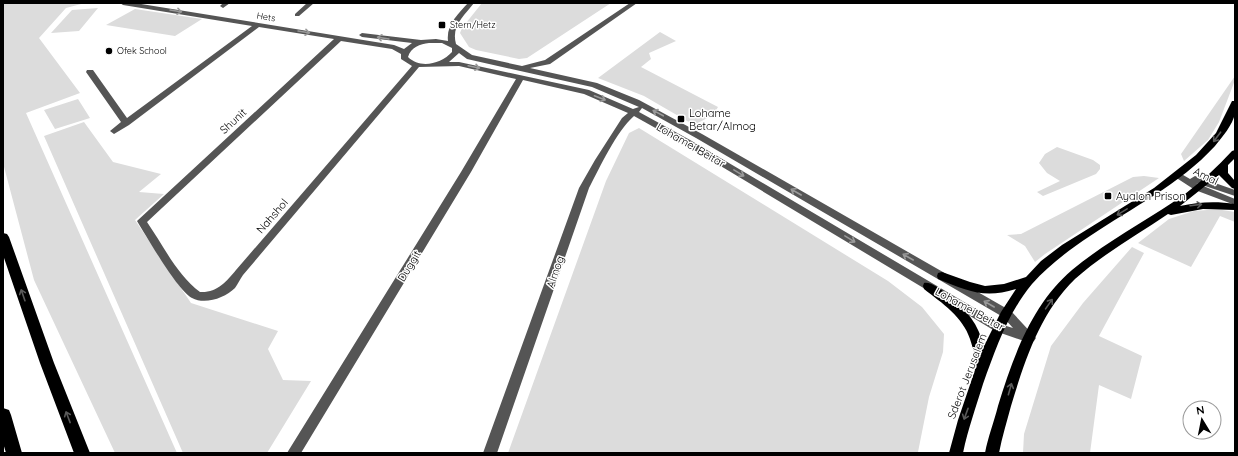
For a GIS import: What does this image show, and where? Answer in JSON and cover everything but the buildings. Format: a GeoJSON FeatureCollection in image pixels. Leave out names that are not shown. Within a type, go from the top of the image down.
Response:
{"type":"FeatureCollection","features":[{"type":"Feature","properties":{"kind":"highway"},"geometry":{"type":"LineString","coordinates":[[3,237],[47,364],[82,453]]}},
{"type":"Feature","properties":{"kind":"highway"},"geometry":{"type":"LineString","coordinates":[[3,415],[14,453]]}},
{"type":"Feature","properties":{"kind":"main road","name":"Sderot Jerusalem"},"geometry":{"type":"LineString","coordinates":[[956,453],[961,427],[988,350],[1014,300],[1044,264],[1067,247],[1178,175],[1206,151],[1218,137],[1227,122],[1235,103]]}},
{"type":"Feature","properties":{"kind":"main road"},"geometry":{"type":"LineString","coordinates":[[992,453],[1018,363],[1042,314],[1069,278],[1118,241],[1185,198],[1224,165],[1235,153]]}},
{"type":"Feature","properties":{"kind":"main road"},"geometry":{"type":"LineString","coordinates":[[1224,165],[1223,174],[1235,186]]}},
{"type":"Feature","properties":{"kind":"main road"},"geometry":{"type":"LineString","coordinates":[[1159,215],[1197,205],[1235,207]]}},
{"type":"Feature","properties":{"kind":"main road"},"geometry":{"type":"LineString","coordinates":[[942,276],[982,290],[1007,289],[1031,279]]}},
{"type":"Feature","properties":{"kind":"main road"},"geometry":{"type":"LineString","coordinates":[[928,286],[957,309],[972,326],[977,337],[982,362],[976,386]]}},
{"type":"Feature","properties":{"kind":"street","name":"Hets"},"geometry":{"type":"LineString","coordinates":[[123,3],[394,47],[399,48],[405,53]]}},
{"type":"Feature","properties":{"kind":"street","name":"Hets"},"geometry":{"type":"LineString","coordinates":[[164,3],[401,41],[444,42],[454,47]]}},
{"type":"Feature","properties":{"kind":"street"},"geometry":{"type":"LineString","coordinates":[[296,15],[311,3]]}},
{"type":"Feature","properties":{"kind":"street"},"geometry":{"type":"LineString","coordinates":[[435,64],[449,59],[456,52],[450,33],[471,3]]}},
{"type":"Feature","properties":{"kind":"street"},"geometry":{"type":"LineString","coordinates":[[516,67],[532,66],[546,62],[634,3]]}},
{"type":"Feature","properties":{"kind":"street"},"geometry":{"type":"LineString","coordinates":[[417,65],[404,57],[405,53],[411,47],[440,35],[455,24]]}},
{"type":"Feature","properties":{"kind":"street"},"geometry":{"type":"LineString","coordinates":[[114,131],[258,25]]}},
{"type":"Feature","properties":{"kind":"street","name":"Shunit"},"geometry":{"type":"LineString","coordinates":[[142,221],[340,38]]}},
{"type":"Feature","properties":{"kind":"street","name":"Lohamei Beitar"},"geometry":{"type":"LineString","coordinates":[[454,47],[470,57],[594,85],[644,106],[699,136],[1007,314],[1030,338]]}},
{"type":"Feature","properties":{"kind":"street"},"geometry":{"type":"LineString","coordinates":[[546,62],[546,70],[551,75]]}},
{"type":"Feature","properties":{"kind":"street","name":"Lohamei Beitar"},"geometry":{"type":"LineString","coordinates":[[417,65],[459,64],[521,77],[586,92],[633,112],[694,146],[999,328],[1030,338]]}},
{"type":"Feature","properties":{"kind":"street","name":"Nahshol"},"geometry":{"type":"LineString","coordinates":[[142,221],[186,286],[196,295],[206,296],[215,294],[230,286],[240,271],[417,65]]}},
{"type":"Feature","properties":{"kind":"street"},"geometry":{"type":"LineString","coordinates":[[90,72],[126,123]]}},
{"type":"Feature","properties":{"kind":"street","name":"Duggit"},"geometry":{"type":"LineString","coordinates":[[294,453],[466,172],[521,77]]}},
{"type":"Feature","properties":{"kind":"street","name":"Almog"},"geometry":{"type":"LineString","coordinates":[[490,453],[544,307],[584,188],[625,120],[633,112],[644,106]]}},
{"type":"Feature","properties":{"kind":"street","name":"Amal"},"geometry":{"type":"LineString","coordinates":[[1178,175],[1235,202]]}},
{"type":"Feature","properties":{"kind":"street","name":"Amal"},"geometry":{"type":"LineString","coordinates":[[1201,185],[1235,193]]}},
{"type":"Feature","properties":{"kind":"shaded area"},"geometry":{"type":"Polygon","coordinates":[[[3,3],[85,3],[66,8],[39,38],[80,93],[26,113],[177,453],[115,453],[34,280],[3,163],[3,3]]]}},
{"type":"Feature","properties":{"kind":"shaded area"},"geometry":{"type":"Polygon","coordinates":[[[482,3],[611,3],[527,58],[519,59],[476,50],[469,47],[460,33],[462,28],[482,3]]]}},
{"type":"Feature","properties":{"kind":"shaded area"},"geometry":{"type":"Polygon","coordinates":[[[98,8],[79,31],[51,33],[72,10],[98,8]]]}},
{"type":"Feature","properties":{"kind":"shaded area"},"geometry":{"type":"Polygon","coordinates":[[[135,9],[202,19],[175,36],[106,25],[135,9]]]}},
{"type":"Feature","properties":{"kind":"shaded area"},"geometry":{"type":"Polygon","coordinates":[[[660,32],[676,41],[649,53],[651,59],[641,67],[718,107],[713,115],[694,125],[644,96],[598,78],[660,32]]]}},
{"type":"Feature","properties":{"kind":"shaded area"},"geometry":{"type":"Polygon","coordinates":[[[1235,76],[1235,80],[1219,122],[1208,140],[1184,161],[1181,154],[1235,76]]]}},
{"type":"Feature","properties":{"kind":"shaded area"},"geometry":{"type":"Polygon","coordinates":[[[78,99],[90,118],[55,129],[44,110],[78,99]]]}},
{"type":"Feature","properties":{"kind":"shaded area"},"geometry":{"type":"Polygon","coordinates":[[[84,122],[113,162],[161,174],[139,192],[164,194],[135,220],[191,303],[278,331],[268,349],[283,380],[311,381],[267,453],[183,453],[44,136],[84,122]]]}},
{"type":"Feature","properties":{"kind":"shaded area"},"geometry":{"type":"Polygon","coordinates":[[[639,128],[888,281],[922,307],[944,334],[943,352],[929,397],[918,452],[508,453],[606,181],[629,133],[639,128]]]}},
{"type":"Feature","properties":{"kind":"shaded area"},"geometry":{"type":"Polygon","coordinates":[[[1057,147],[1093,160],[1100,165],[1100,169],[1096,174],[1043,196],[1037,192],[1060,181],[1047,173],[1039,163],[1045,154],[1057,147]]]}},
{"type":"Feature","properties":{"kind":"shaded area"},"geometry":{"type":"Polygon","coordinates":[[[1144,176],[1159,178],[1035,262],[1025,246],[1007,235],[1021,234],[1133,177],[1144,176]]]}},
{"type":"Feature","properties":{"kind":"shaded area"},"geometry":{"type":"Polygon","coordinates":[[[1207,210],[1235,212],[1235,222],[1220,216],[1191,267],[1138,243],[1169,219],[1194,211],[1207,210]]]}},
{"type":"Feature","properties":{"kind":"shaded area"},"geometry":{"type":"Polygon","coordinates":[[[1132,247],[1144,253],[1099,336],[1142,356],[1131,399],[1099,385],[1090,453],[1023,453],[1024,434],[1051,346],[1083,303],[1132,247]]]}},
{"type":"Feature","properties":{"kind":"place","name":"Stern/Hetz"},"geometry":{"type":"Point","coordinates":[442,25]}},
{"type":"Feature","properties":{"kind":"place","name":"Ofek School"},"geometry":{"type":"Point","coordinates":[109,51]}},
{"type":"Feature","properties":{"kind":"place","name":"Lohame Betar/Almog"},"geometry":{"type":"Point","coordinates":[681,119]}},
{"type":"Feature","properties":{"kind":"place","name":"Ayalon Prison"},"geometry":{"type":"Point","coordinates":[1108,196]}}]}
